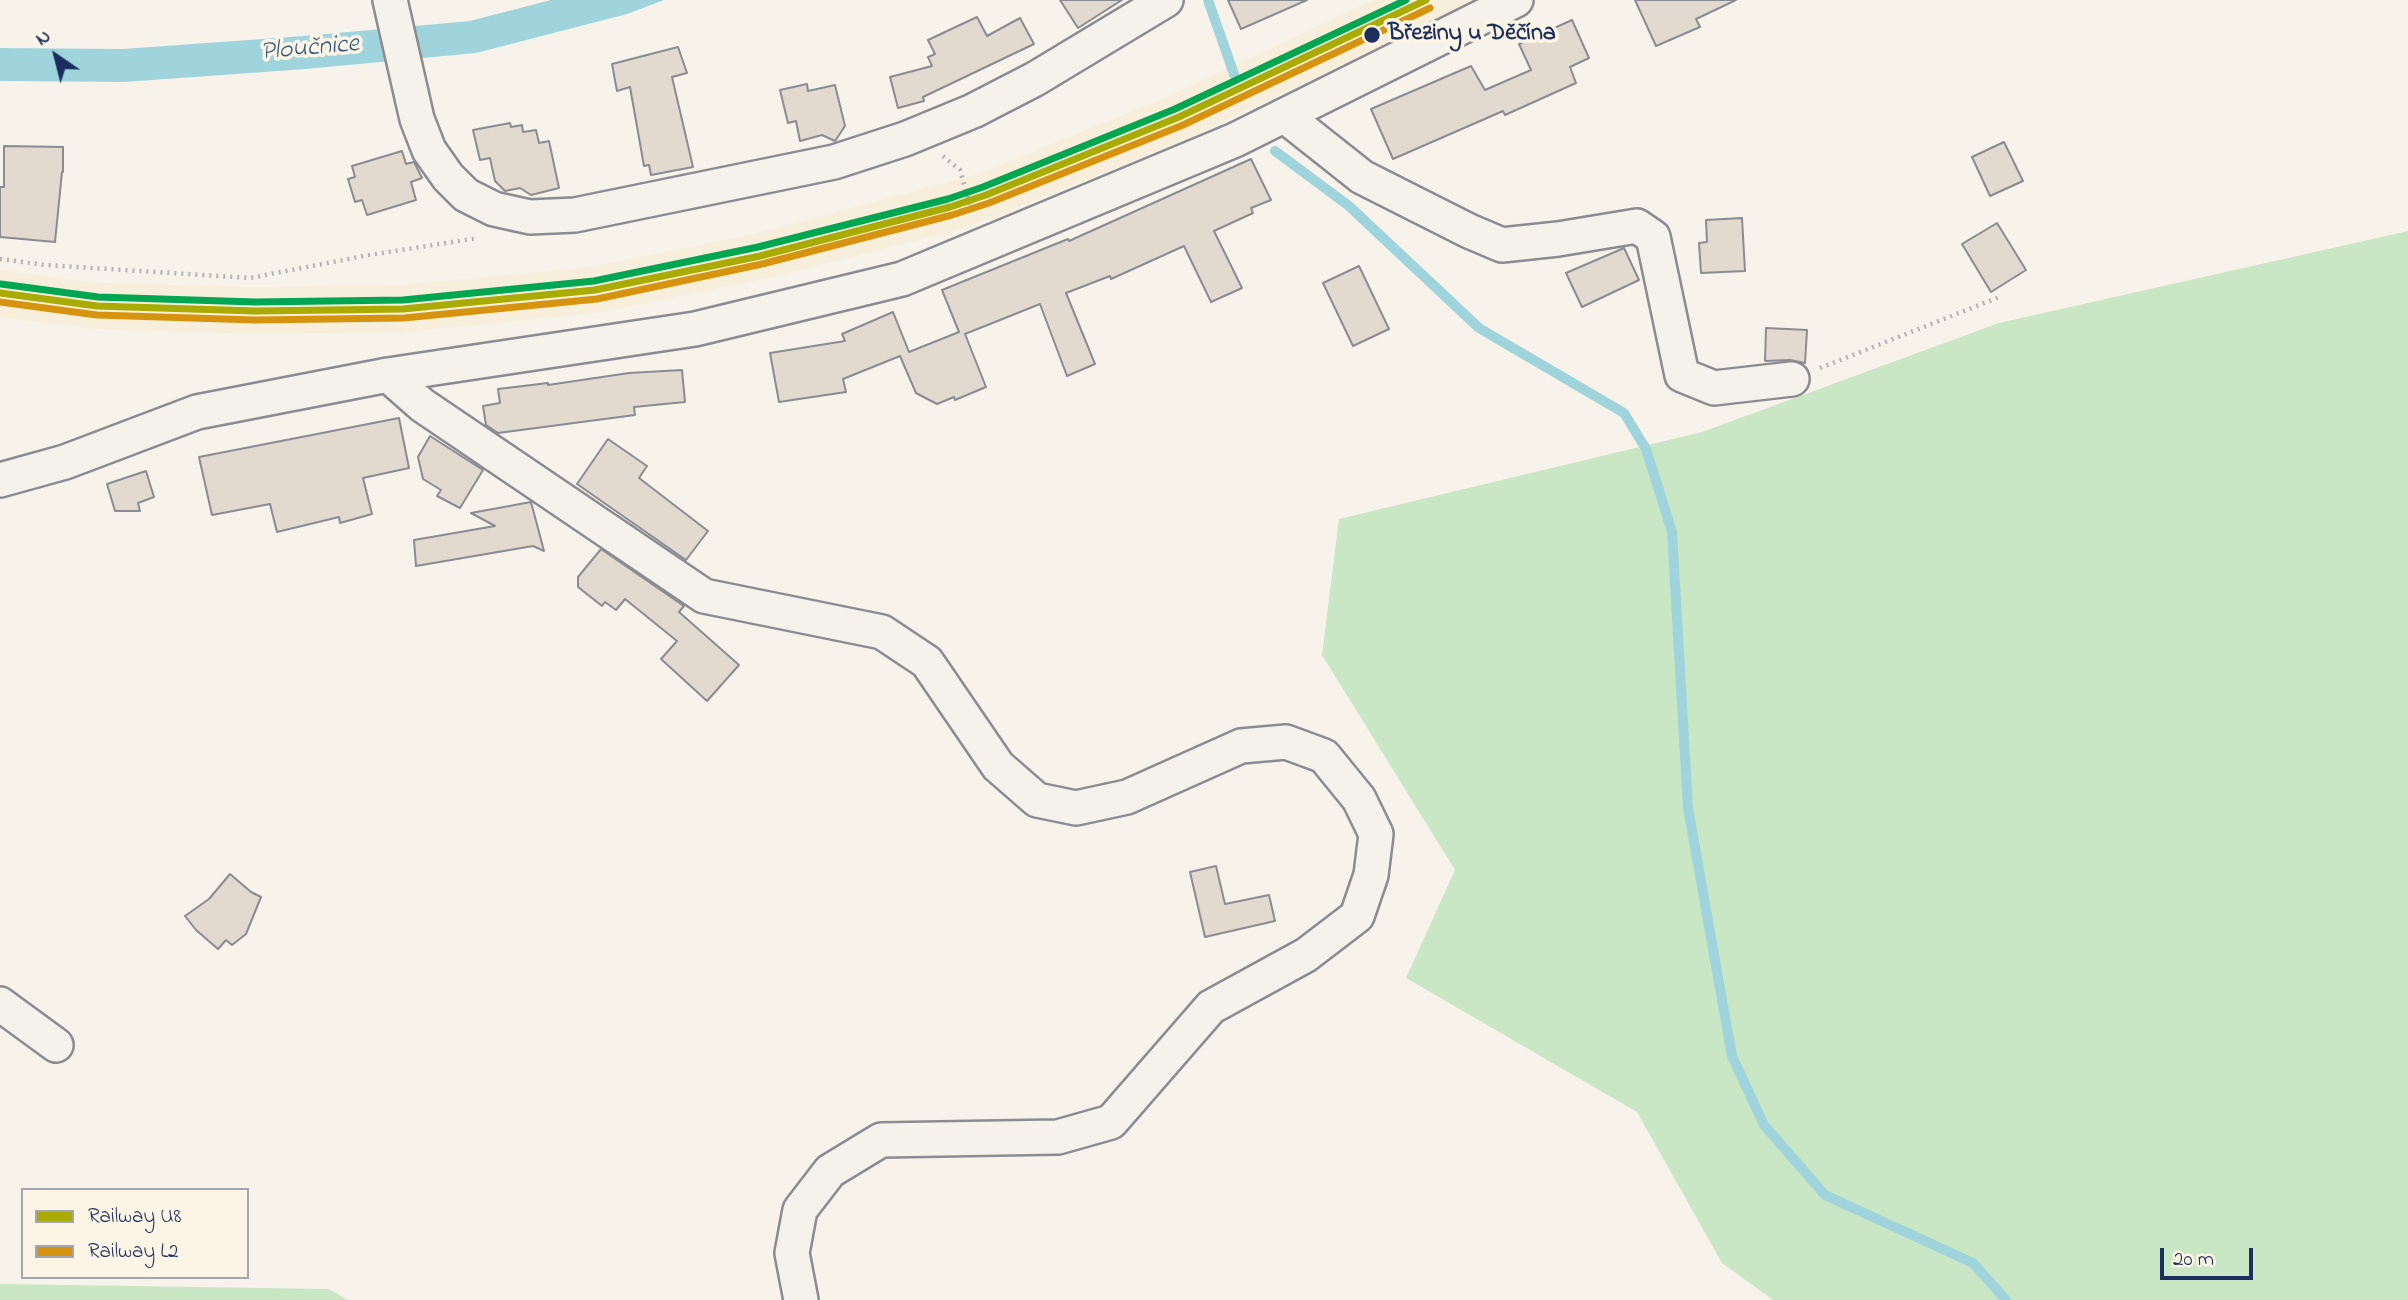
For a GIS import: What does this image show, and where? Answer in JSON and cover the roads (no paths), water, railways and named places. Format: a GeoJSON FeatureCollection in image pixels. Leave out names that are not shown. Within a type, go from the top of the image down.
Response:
{"type":"FeatureCollection","features":[{"type":"Feature","properties":{"kind":"street"},"geometry":{"type":"LineString","coordinates":[[390,0],[417,119],[429,150],[447,177],[466,195],[494,209],[530,217],[575,215],[834,162],[905,139],[972,111],[1035,79],[1166,0]]}},
{"type":"Feature","properties":{"kind":"street"},"geometry":{"type":"LineString","coordinates":[[0,480],[65,462],[197,412],[388,375],[695,329],[902,279],[1222,146],[1516,0]]}},
{"type":"Feature","properties":{"kind":"street"},"geometry":{"type":"LineString","coordinates":[[1285,116],[1362,177],[1469,232],[1502,245],[1637,226],[1653,237],[1682,375],[1714,388],[1792,379]]}},
{"type":"Feature","properties":{"kind":"street"},"geometry":{"type":"LineString","coordinates":[[388,375],[422,405],[704,596],[882,632],[927,662],[998,766],[1037,800],[1076,808],[1127,797],[1241,746],[1286,742],[1324,756],[1359,799],[1376,834],[1371,875],[1357,916],[1306,955],[1211,1007],[1111,1122],[1058,1137],[881,1140],[830,1171],[800,1210],[792,1253],[801,1300]]}},
{"type":"Feature","properties":{"kind":"street"},"geometry":{"type":"LineString","coordinates":[[0,1004],[56,1045]]}},
{"type":"Feature","properties":{"kind":"water","name":"Ploučnice"},"geometry":{"type":"Polygon","coordinates":[[[551,0],[664,0],[627,14],[476,53],[124,82],[0,81],[0,48],[123,49],[304,36],[470,21],[551,0]]]}},
{"type":"Feature","properties":{"kind":"waterway"},"geometry":{"type":"LineString","coordinates":[[1208,0],[1234,74]]}},
{"type":"Feature","properties":{"kind":"waterway"},"geometry":{"type":"LineString","coordinates":[[1275,151],[1349,206],[1479,328],[1624,413],[1646,449],[1672,532],[1688,808],[1732,1056],[1764,1125],[1825,1195],[1973,1263],[2006,1300]]}},
{"type":"Feature","properties":{"kind":"rail line","name":"U8"},"geometry":{"type":"LineString","coordinates":[[0,293],[97,306],[255,311],[403,309],[595,290],[760,256],[950,207],[986,195],[1179,117],[1426,0]]}},
{"type":"Feature","properties":{"kind":"rail line","name":"L2"},"geometry":{"type":"LineString","coordinates":[[0,302],[97,315],[255,320],[404,318],[597,299],[762,264],[989,203],[1183,125],[1430,8]]}},
{"type":"Feature","properties":{"kind":"place","name":"Březiny u Děčína"},"geometry":{"type":"Point","coordinates":[1372,35]}}]}
